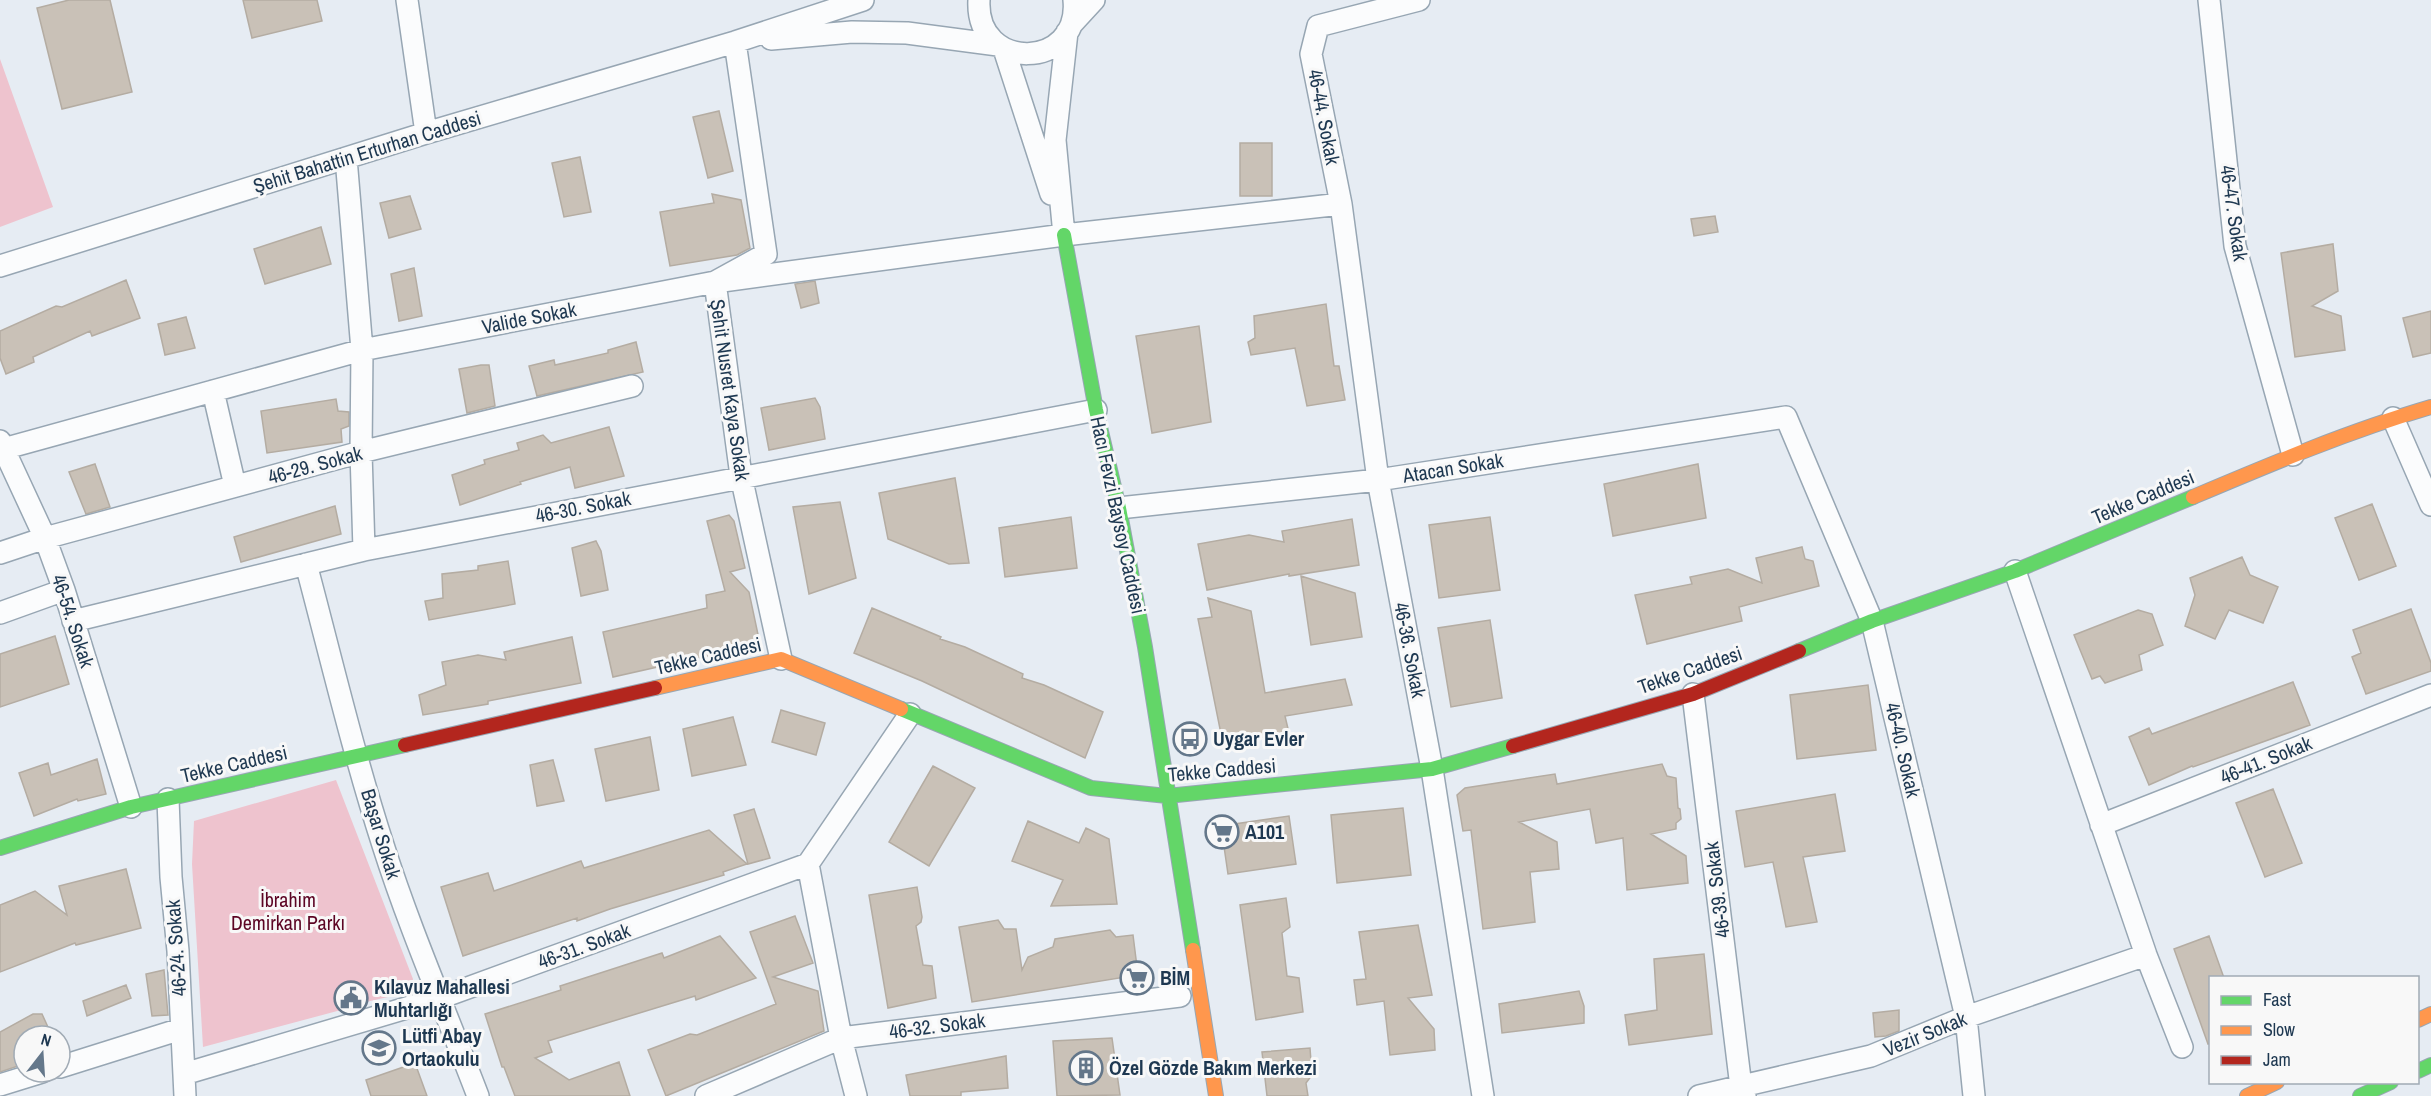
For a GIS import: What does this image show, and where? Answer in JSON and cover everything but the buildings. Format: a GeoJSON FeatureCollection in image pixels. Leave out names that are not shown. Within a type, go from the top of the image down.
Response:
{"type":"FeatureCollection","features":[{"type":"Feature","properties":{"kind":"street"},"geometry":{"type":"LineString","coordinates":[[407,0],[426,133]]}},
{"type":"Feature","properties":{"kind":"street","name":"Şehit Bahattin Erturhan Caddesi"},"geometry":{"type":"LineString","coordinates":[[0,266],[426,133],[735,42],[863,0]]}},
{"type":"Feature","properties":{"kind":"street","name":"Hacı Fevzi Baysoy Caddesi"},"geometry":{"type":"LineString","coordinates":[[979,0],[979,13],[984,27],[1001,47],[1064,235]]}},
{"type":"Feature","properties":{"kind":"street","name":"Hacı Fevzi Baysoy Caddesi"},"geometry":{"type":"LineString","coordinates":[[1074,0],[1074,15],[1069,29],[1055,140],[1064,235],[1096,410],[1119,508],[1145,647],[1216,1096]]}},
{"type":"Feature","properties":{"kind":"street"},"geometry":{"type":"LineString","coordinates":[[1069,29],[1094,0]]}},
{"type":"Feature","properties":{"kind":"street","name":"46-44. Sokak"},"geometry":{"type":"LineString","coordinates":[[1341,204],[1311,54],[1318,26],[1419,0]]}},
{"type":"Feature","properties":{"kind":"street","name":"46-47. Sokak"},"geometry":{"type":"LineString","coordinates":[[2209,0],[2235,246],[2293,455]]}},
{"type":"Feature","properties":{"kind":"street","name":"Şehit Bahattin Erturhan Caddesi"},"geometry":{"type":"LineString","coordinates":[[735,42],[852,32],[907,33],[1001,47],[1018,54],[1038,53],[1054,45],[1069,29]]}},
{"type":"Feature","properties":{"kind":"street","name":"Şehit Nusret Kaya Sokak"},"geometry":{"type":"LineString","coordinates":[[735,42],[766,254],[716,282],[741,476],[781,659]]}},
{"type":"Feature","properties":{"kind":"street"},"geometry":{"type":"LineString","coordinates":[[346,158],[362,350],[361,452],[364,550]]}},
{"type":"Feature","properties":{"kind":"street","name":"Valide Sokak"},"geometry":{"type":"LineString","coordinates":[[2,445],[362,350],[716,282],[1064,235],[1341,204]]}},
{"type":"Feature","properties":{"kind":"street","name":"46-36. Sokak"},"geometry":{"type":"LineString","coordinates":[[1341,204],[1378,480],[1432,769],[1483,1096]]}},
{"type":"Feature","properties":{"kind":"street","name":"46-29. Sokak"},"geometry":{"type":"LineString","coordinates":[[0,553],[45,538],[361,452],[632,386]]}},
{"type":"Feature","properties":{"kind":"street"},"geometry":{"type":"LineString","coordinates":[[213,391],[235,486]]}},
{"type":"Feature","properties":{"kind":"street","name":"Tekke Caddesi"},"geometry":{"type":"LineString","coordinates":[[0,848],[131,807],[781,659],[1091,788],[1167,796],[1432,769],[1693,694],[1872,621],[2015,571],[2293,455],[2431,406]]}},
{"type":"Feature","properties":{"kind":"street","name":"46-30. Sokak"},"geometry":{"type":"LineString","coordinates":[[73,621],[364,550],[741,476],[1096,410]]}},
{"type":"Feature","properties":{"kind":"street","name":"Atacan Sokak"},"geometry":{"type":"LineString","coordinates":[[1119,508],[1378,480],[1786,417]]}},
{"type":"Feature","properties":{"kind":"street","name":"46-40. Sokak"},"geometry":{"type":"LineString","coordinates":[[1786,417],[1872,621],[1966,1017],[1974,1096]]}},
{"type":"Feature","properties":{"kind":"street"},"geometry":{"type":"LineString","coordinates":[[2393,418],[2431,506]]}},
{"type":"Feature","properties":{"kind":"street","name":"46-54. Sokak"},"geometry":{"type":"LineString","coordinates":[[2,445],[45,538],[131,807]]}},
{"type":"Feature","properties":{"kind":"street","name":"Başar Sokak"},"geometry":{"type":"LineString","coordinates":[[306,564],[383,844],[417,945],[478,1096]]}},
{"type":"Feature","properties":{"kind":"street"},"geometry":{"type":"LineString","coordinates":[[2015,571],[2145,955],[2182,1047]]}},
{"type":"Feature","properties":{"kind":"street"},"geometry":{"type":"LineString","coordinates":[[0,613],[63,590]]}},
{"type":"Feature","properties":{"kind":"street","name":"46-39. Sokak"},"geometry":{"type":"LineString","coordinates":[[1693,694],[1743,1092]]}},
{"type":"Feature","properties":{"kind":"street","name":"46-41. Sokak"},"geometry":{"type":"LineString","coordinates":[[2101,825],[2431,694]]}},
{"type":"Feature","properties":{"kind":"street"},"geometry":{"type":"LineString","coordinates":[[856,1096],[841,1038],[808,864],[910,714]]}},
{"type":"Feature","properties":{"kind":"street","name":"Hacı Fevzi Baysoy Caddesi"},"geometry":{"type":"LineString","coordinates":[[1167,796],[1176,926]]}},
{"type":"Feature","properties":{"kind":"street","name":"46-24. Sokak"},"geometry":{"type":"LineString","coordinates":[[168,800],[185,1096]]}},
{"type":"Feature","properties":{"kind":"street","name":"46-31. Sokak"},"geometry":{"type":"LineString","coordinates":[[184,1074],[440,998],[808,864]]}},
{"type":"Feature","properties":{"kind":"street","name":"Vezir Sokak"},"geometry":{"type":"LineString","coordinates":[[1699,1096],[1743,1092],[1871,1056],[1966,1017],[2145,955]]}},
{"type":"Feature","properties":{"kind":"street","name":"46-32. Sokak"},"geometry":{"type":"LineString","coordinates":[[706,1096],[841,1038],[1180,996]]}},
{"type":"Feature","properties":{"kind":"street"},"geometry":{"type":"LineString","coordinates":[[72,1062],[181,1029]]}},
{"type":"Feature","properties":{"kind":"street"},"geometry":{"type":"LineString","coordinates":[[2247,1096],[2275,1084]]}},
{"type":"Feature","properties":{"kind":"street"},"geometry":{"type":"LineString","coordinates":[[2360,1096],[2389,1084]]}},
{"type":"Feature","properties":{"kind":"green space"},"geometry":{"type":"Polygon","coordinates":[[[0,59],[53,207],[0,227],[0,59]]]}},
{"type":"Feature","properties":{"kind":"green space","name":"İbrahim Demirkan Parkı"},"geometry":{"type":"Polygon","coordinates":[[[336,780],[413,979],[410,992],[366,1002],[361,985],[336,992],[341,1010],[203,1047],[192,864],[194,821],[336,780]]]}},
{"type":"Feature","properties":{"kind":"traffic: fast"},"geometry":{"type":"LineString","coordinates":[[1064,235],[1096,410],[1119,508],[1145,647],[1193,950]]}},
{"type":"Feature","properties":{"kind":"traffic: fast"},"geometry":{"type":"LineString","coordinates":[[1799,651],[1872,621],[2015,571],[2193,497]]}},
{"type":"Feature","properties":{"kind":"traffic: fast"},"geometry":{"type":"LineString","coordinates":[[901,709],[1091,788],[1167,796],[1432,769],[1513,746]]}},
{"type":"Feature","properties":{"kind":"traffic: fast"},"geometry":{"type":"LineString","coordinates":[[0,848],[131,807],[405,745]]}},
{"type":"Feature","properties":{"kind":"traffic: fast"},"geometry":{"type":"LineString","coordinates":[[2419,1071],[2431,1065]]}},
{"type":"Feature","properties":{"kind":"traffic: fast"},"geometry":{"type":"LineString","coordinates":[[2360,1096],[2387,1084]]}},
{"type":"Feature","properties":{"kind":"traffic: slow"},"geometry":{"type":"LineString","coordinates":[[2193,497],[2340,437],[2431,407]]}},
{"type":"Feature","properties":{"kind":"traffic: slow"},"geometry":{"type":"LineString","coordinates":[[655,688],[781,659],[901,709]]}},
{"type":"Feature","properties":{"kind":"traffic: slow"},"geometry":{"type":"LineString","coordinates":[[1193,950],[1216,1096]]}},
{"type":"Feature","properties":{"kind":"traffic: slow"},"geometry":{"type":"LineString","coordinates":[[2419,1020],[2431,1014]]}},
{"type":"Feature","properties":{"kind":"traffic: slow"},"geometry":{"type":"LineString","coordinates":[[2247,1096],[2273,1084]]}},
{"type":"Feature","properties":{"kind":"traffic: jam"},"geometry":{"type":"LineString","coordinates":[[1513,746],[1693,694],[1799,651]]}},
{"type":"Feature","properties":{"kind":"traffic: jam"},"geometry":{"type":"LineString","coordinates":[[405,745],[655,688]]}},
{"type":"Feature","properties":{"kind":"place","name":"Uygar Evler"},"geometry":{"type":"Point","coordinates":[1190,739]}},
{"type":"Feature","properties":{"kind":"place","name":"A101"},"geometry":{"type":"Point","coordinates":[1222,832]}},
{"type":"Feature","properties":{"kind":"place","name":"BİM"},"geometry":{"type":"Point","coordinates":[1137,978]}},
{"type":"Feature","properties":{"kind":"place","name":"Kılavuz Mahallesi Muhtarlığı"},"geometry":{"type":"Point","coordinates":[351,998]}},
{"type":"Feature","properties":{"kind":"place","name":"Lütfi Abay Ortaokulu"},"geometry":{"type":"Point","coordinates":[379,1048]}},
{"type":"Feature","properties":{"kind":"place","name":"Özel Gözde Bakım Merkezi"},"geometry":{"type":"Point","coordinates":[1086,1068]}}]}
